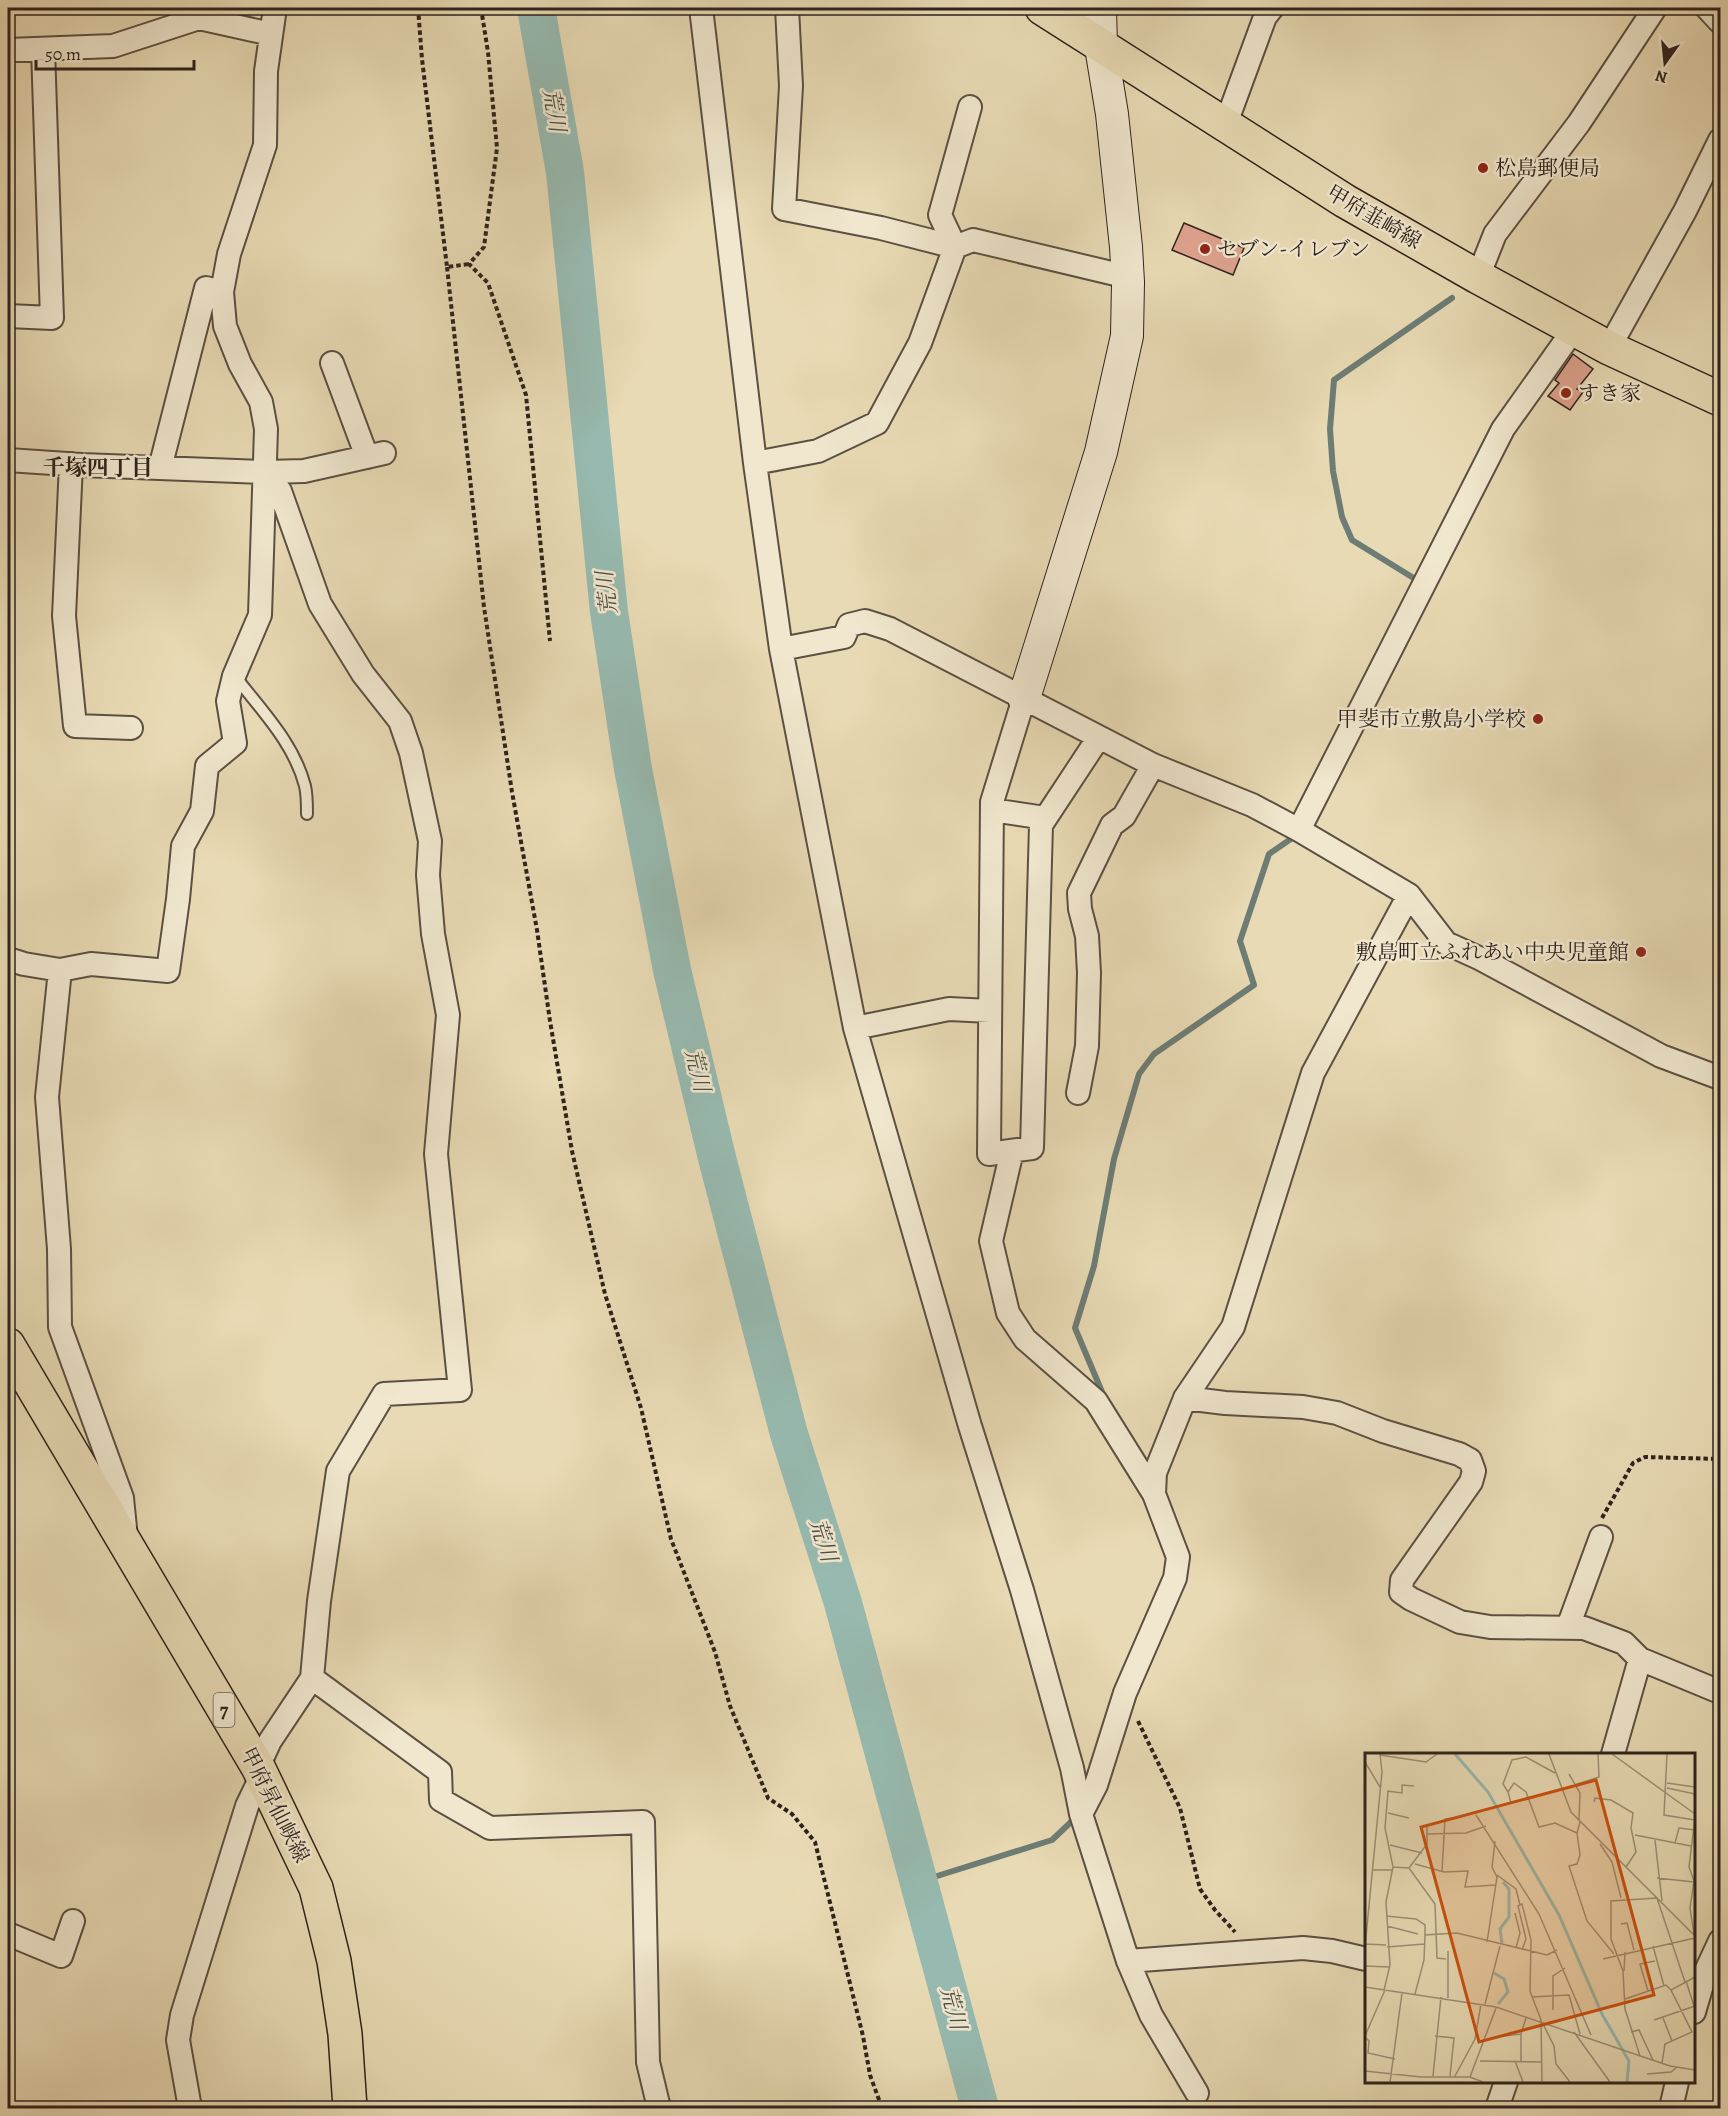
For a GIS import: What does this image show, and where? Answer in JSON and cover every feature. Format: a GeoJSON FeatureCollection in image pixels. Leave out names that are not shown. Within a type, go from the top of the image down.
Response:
{"type":"FeatureCollection","features":[{"type":"Feature","properties":{"kind":"main road","name":"甲府韮崎線"},"geometry":{"type":"LineString","coordinates":[[1042,8],[1345,201],[1478,278],[1608,348],[1720,399]]}},
{"type":"Feature","properties":{"kind":"main road","name":"甲府昇仙峡線"},"geometry":{"type":"LineString","coordinates":[[8,1345],[260,1771],[316,1888],[334,1961],[345,2034],[350,2109]]}},
{"type":"Feature","properties":{"kind":"street"},"geometry":{"type":"LineString","coordinates":[[8,959],[60,970],[91,964],[168,971],[183,846],[202,810],[207,766],[235,743],[228,702],[234,676],[260,615],[266,429],[261,402],[240,364],[225,326],[222,292],[230,254],[265,145],[266,71],[275,8]]}},
{"type":"Feature","properties":{"kind":"street"},"geometry":{"type":"LineString","coordinates":[[701,8],[755,463],[781,649],[855,1028],[970,1426],[1025,1601],[1072,1768],[1081,1814],[1128,1961],[1151,2015],[1197,2093]]}},
{"type":"Feature","properties":{"kind":"street"},"geometry":{"type":"LineString","coordinates":[[787,8],[790,86],[784,209],[881,228],[955,247],[973,240],[1128,277]]}},
{"type":"Feature","properties":{"kind":"street"},"geometry":{"type":"LineString","coordinates":[[1099,737],[1041,825],[1032,1148],[988,1154],[992,802],[1101,452],[1127,336],[1128,277],[1112,114],[1101,46],[1100,8]]}},
{"type":"Feature","properties":{"kind":"street"},"geometry":{"type":"LineString","coordinates":[[1224,126],[1265,17],[1272,8]]}},
{"type":"Feature","properties":{"kind":"street"},"geometry":{"type":"LineString","coordinates":[[1478,278],[1495,234],[1579,123],[1655,8]]}},
{"type":"Feature","properties":{"kind":"street"},"geometry":{"type":"LineString","coordinates":[[1707,8],[1720,21]]}},
{"type":"Feature","properties":{"kind":"street"},"geometry":{"type":"LineString","coordinates":[[8,50],[113,46],[199,18],[271,34]]}},
{"type":"Feature","properties":{"kind":"street"},"geometry":{"type":"LineString","coordinates":[[8,316],[52,318],[43,48]]}},
{"type":"Feature","properties":{"kind":"street"},"geometry":{"type":"LineString","coordinates":[[755,463],[818,451],[877,423],[920,343],[955,247],[940,216],[970,107]]}},
{"type":"Feature","properties":{"kind":"street"},"geometry":{"type":"LineString","coordinates":[[1608,348],[1685,211],[1720,140]]}},
{"type":"Feature","properties":{"kind":"street"},"geometry":{"type":"LineString","coordinates":[[160,468],[206,288],[222,292]]}},
{"type":"Feature","properties":{"kind":"street"},"geometry":{"type":"LineString","coordinates":[[1299,830],[1503,429],[1574,329]]}},
{"type":"Feature","properties":{"kind":"street"},"geometry":{"type":"LineString","coordinates":[[8,460],[71,465],[265,472],[304,471],[376,455],[332,363]]}},
{"type":"Feature","properties":{"kind":"street"},"geometry":{"type":"LineString","coordinates":[[71,465],[64,616],[75,726],[131,728]]}},
{"type":"Feature","properties":{"kind":"street"},"geometry":{"type":"LineString","coordinates":[[190,2109],[178,2040],[182,2015],[270,1742],[312,1678],[319,1601],[338,1471],[384,1394],[460,1390],[436,1154],[448,1015],[433,934],[428,875],[430,841],[411,753],[400,722],[363,674],[320,604],[280,491],[265,472]]}},
{"type":"Feature","properties":{"kind":"street"},"geometry":{"type":"LineString","coordinates":[[781,649],[844,637],[849,625],[865,621],[890,628],[1153,765],[1252,806],[1299,830],[1409,895],[1446,943],[1481,959],[1661,1056],[1720,1078]]}},
{"type":"Feature","properties":{"kind":"street"},"geometry":{"type":"LineString","coordinates":[[1078,1093],[1088,1046],[1089,973],[1087,936],[1080,909],[1079,893],[1112,825],[1124,816],[1153,765]]}},
{"type":"Feature","properties":{"kind":"street"},"geometry":{"type":"LineString","coordinates":[[992,810],[1045,818]]}},
{"type":"Feature","properties":{"kind":"street"},"geometry":{"type":"LineString","coordinates":[[1154,1494],[1155,1473],[1185,1398],[1233,1327],[1313,1073],[1409,895]]}},
{"type":"Feature","properties":{"kind":"street"},"geometry":{"type":"LineString","coordinates":[[60,970],[47,1097],[59,1249],[60,1327],[122,1498],[127,1547]]}},
{"type":"Feature","properties":{"kind":"street"},"geometry":{"type":"LineString","coordinates":[[855,1028],[949,1009],[990,1011]]}},
{"type":"Feature","properties":{"kind":"street"},"geometry":{"type":"LineString","coordinates":[[1012,1151],[991,1241],[1008,1313],[1025,1339],[1096,1401],[1154,1494],[1178,1557],[1174,1578],[1125,1694],[1096,1785],[1081,1814]]}},
{"type":"Feature","properties":{"kind":"street"},"geometry":{"type":"LineString","coordinates":[[1185,1398],[1225,1403],[1303,1407],[1337,1413],[1383,1431],[1459,1454],[1470,1460],[1474,1471],[1471,1482],[1402,1580],[1401,1592],[1460,1622],[1490,1627],[1584,1628],[1624,1643],[1640,1659],[1720,1692]]}},
{"type":"Feature","properties":{"kind":"street"},"geometry":{"type":"LineString","coordinates":[[1568,1628],[1601,1537]]}},
{"type":"Feature","properties":{"kind":"street"},"geometry":{"type":"LineString","coordinates":[[1614,1753],[1640,1659]]}},
{"type":"Feature","properties":{"kind":"street"},"geometry":{"type":"LineString","coordinates":[[312,1678],[440,1772],[441,1800],[490,1828],[643,1822],[648,2062],[659,2109]]}},
{"type":"Feature","properties":{"kind":"street"},"geometry":{"type":"LineString","coordinates":[[8,1934],[61,1956],[73,1921]]}},
{"type":"Feature","properties":{"kind":"street"},"geometry":{"type":"LineString","coordinates":[[1695,2009],[1706,1971],[1720,1941]]}},
{"type":"Feature","properties":{"kind":"street"},"geometry":{"type":"LineString","coordinates":[[1128,1961],[1304,1948],[1332,1951],[1365,1959]]}},
{"type":"Feature","properties":{"kind":"street"},"geometry":{"type":"LineString","coordinates":[[1497,2109],[1506,2083]]}},
{"type":"Feature","properties":{"kind":"street"},"geometry":{"type":"LineString","coordinates":[[1671,2109],[1677,2083]]}},
{"type":"Feature","properties":{"kind":"lane"},"geometry":{"type":"LineString","coordinates":[[234,676],[281,735],[298,763],[306,788],[307,814]]}},
{"type":"Feature","properties":{"kind":"path"},"geometry":{"type":"LineString","coordinates":[[418,8],[484,607],[508,769],[573,1151],[605,1294],[641,1408],[671,1539],[715,1652],[730,1706],[768,1798],[792,1814],[815,1842],[863,2036],[870,2075],[882,2109]]}},
{"type":"Feature","properties":{"kind":"path"},"geometry":{"type":"LineString","coordinates":[[447,267],[469,264],[484,247],[497,148],[488,52],[481,8]]}},
{"type":"Feature","properties":{"kind":"path"},"geometry":{"type":"LineString","coordinates":[[469,264],[488,283],[526,395],[550,641]]}},
{"type":"Feature","properties":{"kind":"path"},"geometry":{"type":"LineString","coordinates":[[1601,1537],[1598,1524],[1633,1463],[1645,1457],[1720,1459]]}},
{"type":"Feature","properties":{"kind":"path"},"geometry":{"type":"LineString","coordinates":[[1125,1694],[1180,1808],[1200,1889],[1215,1910],[1253,1952]]}},
{"type":"Feature","properties":{"kind":"building"},"geometry":{"type":"Polygon","coordinates":[[[1184,223],[1244,248],[1233,275],[1172,250],[1184,223]]]}},
{"type":"Feature","properties":{"kind":"building"},"geometry":{"type":"Polygon","coordinates":[[[1573,354],[1593,369],[1577,389],[1583,392],[1570,410],[1548,396],[1559,383],[1555,380],[1573,354]]]}},
{"type":"Feature","properties":{"kind":"waterway","name":"荒川"},"geometry":{"type":"LineString","coordinates":[[536,8],[565,172],[609,612],[633,769],[672,970],[717,1158],[789,1434],[843,1603],[980,2108]]}},
{"type":"Feature","properties":{"kind":"waterway"},"geometry":{"type":"LineString","coordinates":[[1420,582],[1352,540],[1342,517],[1333,471],[1330,429],[1334,380],[1452,298]]}},
{"type":"Feature","properties":{"kind":"waterway"},"geometry":{"type":"LineString","coordinates":[[1105,1399],[1075,1328],[1094,1266],[1114,1159],[1139,1074],[1154,1054],[1254,985],[1240,941],[1269,854],[1298,834]]}},
{"type":"Feature","properties":{"kind":"waterway"},"geometry":{"type":"LineString","coordinates":[[918,1882],[1052,1840],[1071,1822],[1074,1815]]}},
{"type":"Feature","properties":{"kind":"place","name":"松島郵便局"},"geometry":{"type":"Point","coordinates":[1483,168]}},
{"type":"Feature","properties":{"kind":"place","name":"セブン-イレブン"},"geometry":{"type":"Point","coordinates":[1205,249]}},
{"type":"Feature","properties":{"kind":"place","name":"すき家"},"geometry":{"type":"Point","coordinates":[1566,393]}},
{"type":"Feature","properties":{"kind":"place","name":"甲斐市立敷島小学校"},"geometry":{"type":"Point","coordinates":[1538,719]}},
{"type":"Feature","properties":{"kind":"place","name":"敷島町立ふれあい中央児童館"},"geometry":{"type":"Point","coordinates":[1641,952]}},
{"type":"Feature","properties":{"kind":"district","name":"千塚四丁目"},"geometry":{"type":"Point","coordinates":[98,468]}}]}
